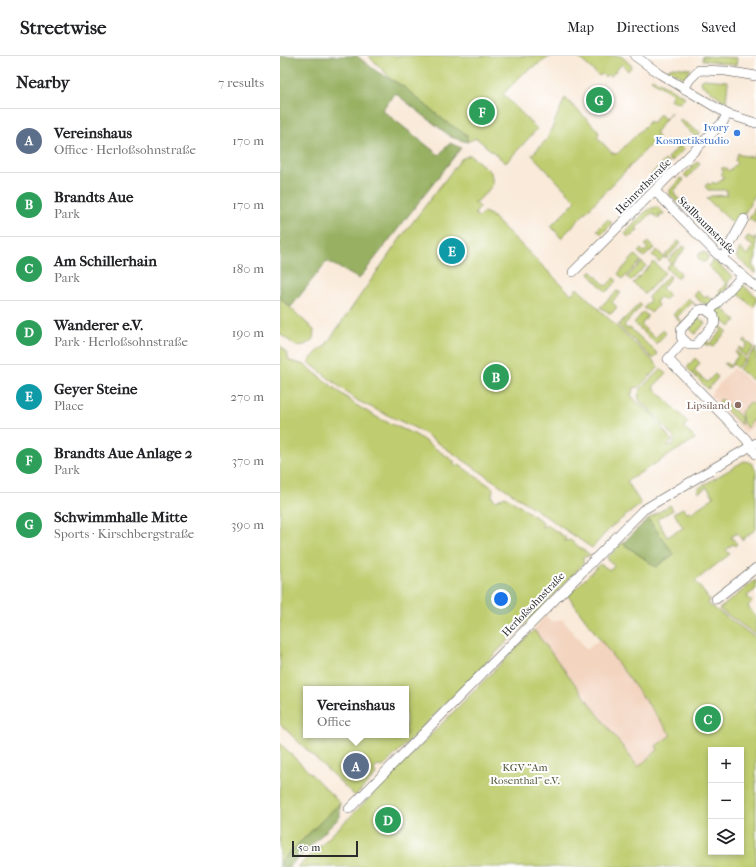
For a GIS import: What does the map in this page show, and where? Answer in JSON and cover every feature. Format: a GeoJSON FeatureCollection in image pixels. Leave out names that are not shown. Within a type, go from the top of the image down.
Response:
{"type":"FeatureCollection","features":[{"type":"Feature","properties":{"kind":"street"},"geometry":{"type":"LineString","coordinates":[[636,56],[684,89],[727,114],[756,123]]}},
{"type":"Feature","properties":{"kind":"street"},"geometry":{"type":"LineString","coordinates":[[684,89],[690,79],[699,70],[726,71],[756,76]]}},
{"type":"Feature","properties":{"kind":"street","name":"Heinrothstraße"},"geometry":{"type":"LineString","coordinates":[[573,272],[723,122],[727,114]]}},
{"type":"Feature","properties":{"kind":"street","name":"Stallbaumstraße"},"geometry":{"type":"LineString","coordinates":[[655,191],[722,259],[756,287]]}},
{"type":"Feature","properties":{"kind":"street"},"geometry":{"type":"LineString","coordinates":[[722,259],[744,218]]}},
{"type":"Feature","properties":{"kind":"street"},"geometry":{"type":"LineString","coordinates":[[710,311],[742,276]]}},
{"type":"Feature","properties":{"kind":"street"},"geometry":{"type":"LineString","coordinates":[[705,309],[710,311],[714,316],[715,323],[696,345],[689,345],[684,341],[680,333],[681,329],[698,310],[705,309]]}},
{"type":"Feature","properties":{"kind":"street"},"geometry":{"type":"LineString","coordinates":[[684,341],[668,359],[754,448]]}},
{"type":"Feature","properties":{"kind":"street","name":"Herloßsohnstraße"},"geometry":{"type":"LineString","coordinates":[[349,809],[643,510],[700,475],[754,448]]}},
{"type":"Feature","properties":{"kind":"street"},"geometry":{"type":"LineString","coordinates":[[716,599],[756,568]]}},
{"type":"Feature","properties":{"kind":"shaded area","name":"Lipsiland"},"geometry":{"type":"Polygon","coordinates":[[[733,368],[756,386],[756,424],[745,433],[710,395],[733,368]]]}},
{"type":"Feature","properties":{"kind":"shaded area"},"geometry":{"type":"Polygon","coordinates":[[[545,616],[553,622],[562,619],[587,650],[600,639],[671,735],[656,746],[658,749],[638,767],[534,630],[545,616]]]}},
{"type":"Feature","properties":{"kind":"green space"},"geometry":{"type":"Polygon","coordinates":[[[280,56],[357,56],[376,71],[404,87],[446,122],[467,135],[467,142],[451,137],[395,93],[382,110],[439,155],[450,143],[461,148],[359,279],[327,261],[291,307],[280,298],[280,56]]]}},
{"type":"Feature","properties":{"kind":"green space"},"geometry":{"type":"Polygon","coordinates":[[[368,56],[551,56],[524,73],[503,94],[537,129],[506,163],[476,138],[467,142],[466,135],[446,122],[404,87],[389,78],[384,71],[368,56]]]}},
{"type":"Feature","properties":{"kind":"green space"},"geometry":{"type":"Polygon","coordinates":[[[577,56],[621,56],[632,66],[628,71],[622,64],[610,77],[608,74],[605,77],[602,74],[599,76],[577,56]]]}},
{"type":"Feature","properties":{"kind":"green space"},"geometry":{"type":"Polygon","coordinates":[[[703,56],[737,58],[736,65],[702,60],[703,56]]]}},
{"type":"Feature","properties":{"kind":"green space"},"geometry":{"type":"Polygon","coordinates":[[[673,67],[691,69],[684,78],[668,69],[673,67]]]}},
{"type":"Feature","properties":{"kind":"green space"},"geometry":{"type":"Polygon","coordinates":[[[652,78],[685,97],[680,103],[670,100],[673,94],[651,80],[652,78]]]}},
{"type":"Feature","properties":{"kind":"green space"},"geometry":{"type":"Polygon","coordinates":[[[704,79],[728,81],[726,102],[702,85],[701,81],[704,79]]]}},
{"type":"Feature","properties":{"kind":"green space"},"geometry":{"type":"Polygon","coordinates":[[[565,98],[597,129],[599,134],[597,137],[612,153],[617,154],[650,121],[652,123],[660,114],[665,119],[671,112],[655,133],[658,137],[561,238],[551,226],[576,201],[532,155],[547,139],[565,98]]]}},
{"type":"Feature","properties":{"kind":"green space"},"geometry":{"type":"Polygon","coordinates":[[[680,119],[700,133],[696,137],[680,122],[680,119]]]}},
{"type":"Feature","properties":{"kind":"green space"},"geometry":{"type":"Polygon","coordinates":[[[680,145],[684,149],[671,162],[668,158],[680,145]]]}},
{"type":"Feature","properties":{"kind":"green space"},"geometry":{"type":"Polygon","coordinates":[[[738,153],[740,155],[753,157],[754,154],[756,155],[756,193],[737,227],[707,199],[711,196],[727,195],[727,190],[708,190],[705,186],[708,183],[710,185],[713,182],[716,184],[724,177],[721,174],[724,171],[721,169],[724,167],[729,171],[737,163],[735,160],[738,153]]]}},
{"type":"Feature","properties":{"kind":"green space"},"geometry":{"type":"Polygon","coordinates":[[[470,155],[491,172],[493,185],[477,202],[474,202],[480,207],[475,214],[479,217],[484,212],[491,215],[571,294],[577,288],[659,367],[639,387],[634,388],[631,395],[651,413],[672,441],[667,446],[673,445],[674,438],[649,409],[640,402],[638,396],[641,388],[661,369],[666,374],[653,387],[688,422],[684,427],[695,439],[627,481],[641,504],[611,527],[592,548],[419,430],[358,401],[308,362],[325,346],[402,236],[461,159],[470,155]]]}},
{"type":"Feature","properties":{"kind":"green space"},"geometry":{"type":"Polygon","coordinates":[[[665,160],[669,165],[655,179],[651,175],[665,160]]]}},
{"type":"Feature","properties":{"kind":"green space"},"geometry":{"type":"Polygon","coordinates":[[[698,161],[700,164],[687,178],[684,175],[698,161]]]}},
{"type":"Feature","properties":{"kind":"green space"},"geometry":{"type":"Polygon","coordinates":[[[681,178],[684,180],[674,191],[675,195],[685,206],[683,208],[670,195],[670,190],[681,178]]]}},
{"type":"Feature","properties":{"kind":"green space"},"geometry":{"type":"Polygon","coordinates":[[[633,193],[638,197],[627,208],[623,204],[633,193]]]}},
{"type":"Feature","properties":{"kind":"green space"},"geometry":{"type":"Polygon","coordinates":[[[658,207],[664,213],[662,216],[660,214],[658,215],[660,217],[659,219],[652,213],[636,228],[638,230],[632,236],[630,235],[628,237],[625,234],[644,213],[658,207]]]}},
{"type":"Feature","properties":{"kind":"green space"},"geometry":{"type":"Polygon","coordinates":[[[755,208],[756,209],[756,223],[749,219],[755,208]]]}},
{"type":"Feature","properties":{"kind":"green space"},"geometry":{"type":"Polygon","coordinates":[[[608,219],[612,223],[602,234],[597,230],[608,219]]]}},
{"type":"Feature","properties":{"kind":"green space"},"geometry":{"type":"Polygon","coordinates":[[[748,236],[754,239],[756,236],[756,258],[752,265],[756,270],[756,274],[736,257],[740,248],[747,255],[753,246],[745,241],[748,236]]]}},
{"type":"Feature","properties":{"kind":"green space"},"geometry":{"type":"Polygon","coordinates":[[[678,241],[681,243],[666,259],[664,257],[678,241]]]}},
{"type":"Feature","properties":{"kind":"green space"},"geometry":{"type":"Polygon","coordinates":[[[648,242],[654,248],[644,257],[638,252],[641,249],[644,252],[648,248],[645,245],[648,242]]]}},
{"type":"Feature","properties":{"kind":"green space"},"geometry":{"type":"Polygon","coordinates":[[[683,246],[686,248],[672,264],[681,273],[677,278],[666,268],[671,263],[668,260],[683,246]]]}},
{"type":"Feature","properties":{"kind":"green space"},"geometry":{"type":"Polygon","coordinates":[[[657,250],[664,257],[659,262],[652,255],[657,250]]]}},
{"type":"Feature","properties":{"kind":"green space"},"geometry":{"type":"Polygon","coordinates":[[[703,252],[708,257],[703,262],[698,257],[703,252]]]}},
{"type":"Feature","properties":{"kind":"green space"},"geometry":{"type":"Polygon","coordinates":[[[635,255],[641,261],[623,279],[618,274],[635,255]]]}},
{"type":"Feature","properties":{"kind":"green space"},"geometry":{"type":"Polygon","coordinates":[[[713,260],[733,277],[718,298],[719,292],[726,283],[708,266],[713,260]]]}},
{"type":"Feature","properties":{"kind":"green space"},"geometry":{"type":"Polygon","coordinates":[[[642,262],[646,266],[631,281],[627,277],[642,262]]]}},
{"type":"Feature","properties":{"kind":"green space"},"geometry":{"type":"Polygon","coordinates":[[[654,262],[665,273],[645,294],[633,283],[654,262]]]}},
{"type":"Feature","properties":{"kind":"green space"},"geometry":{"type":"Polygon","coordinates":[[[591,271],[606,286],[614,278],[617,281],[606,292],[589,274],[591,271]]]}},
{"type":"Feature","properties":{"kind":"green space"},"geometry":{"type":"Polygon","coordinates":[[[669,275],[671,277],[662,288],[669,295],[664,300],[660,297],[656,302],[658,306],[651,313],[644,308],[650,300],[648,297],[669,275]]]}},
{"type":"Feature","properties":{"kind":"green space"},"geometry":{"type":"Polygon","coordinates":[[[739,282],[756,296],[756,303],[753,307],[735,291],[727,300],[726,299],[739,282]]]}},
{"type":"Feature","properties":{"kind":"green space"},"geometry":{"type":"Polygon","coordinates":[[[617,291],[621,293],[612,302],[617,307],[611,314],[600,307],[617,291]]]}},
{"type":"Feature","properties":{"kind":"green space"},"geometry":{"type":"Polygon","coordinates":[[[698,291],[705,298],[707,296],[712,300],[714,298],[716,300],[710,305],[702,303],[694,296],[698,291]]]}},
{"type":"Feature","properties":{"kind":"green space"},"geometry":{"type":"Polygon","coordinates":[[[280,298],[314,330],[313,340],[305,345],[296,346],[280,334],[280,298]]]}},
{"type":"Feature","properties":{"kind":"green space"},"geometry":{"type":"Polygon","coordinates":[[[688,298],[697,306],[691,302],[677,317],[682,322],[681,323],[673,315],[688,298]]]}},
{"type":"Feature","properties":{"kind":"green space"},"geometry":{"type":"Polygon","coordinates":[[[640,303],[642,305],[624,325],[627,329],[630,328],[658,354],[653,359],[618,325],[640,303]]]}},
{"type":"Feature","properties":{"kind":"green space"},"geometry":{"type":"Polygon","coordinates":[[[720,303],[723,306],[722,308],[736,320],[730,327],[723,321],[721,324],[718,322],[716,309],[720,303]]]}},
{"type":"Feature","properties":{"kind":"green space"},"geometry":{"type":"Polygon","coordinates":[[[643,312],[648,316],[641,325],[655,338],[663,330],[666,333],[656,344],[634,323],[643,312]]]}},
{"type":"Feature","properties":{"kind":"green space"},"geometry":{"type":"Polygon","coordinates":[[[699,318],[705,323],[695,334],[690,329],[699,318]]]}},
{"type":"Feature","properties":{"kind":"green space"},"geometry":{"type":"Polygon","coordinates":[[[718,324],[727,331],[713,347],[710,345],[709,346],[703,342],[705,340],[710,344],[722,330],[718,324]]]}},
{"type":"Feature","properties":{"kind":"green space"},"geometry":{"type":"Polygon","coordinates":[[[745,340],[754,347],[746,357],[738,350],[739,347],[743,350],[747,345],[744,342],[745,340]]]}},
{"type":"Feature","properties":{"kind":"green space"},"geometry":{"type":"Polygon","coordinates":[[[280,345],[288,355],[290,361],[305,365],[356,405],[380,419],[416,435],[455,462],[453,464],[456,466],[459,465],[493,488],[492,497],[496,501],[505,496],[543,522],[542,527],[547,525],[566,538],[564,541],[570,540],[591,556],[583,557],[583,564],[569,579],[383,767],[378,766],[374,769],[376,775],[355,796],[280,724],[280,345]]]}},
{"type":"Feature","properties":{"kind":"green space"},"geometry":{"type":"Polygon","coordinates":[[[756,348],[756,378],[754,381],[739,369],[756,348]]]}},
{"type":"Feature","properties":{"kind":"green space"},"geometry":{"type":"Polygon","coordinates":[[[736,351],[745,359],[737,368],[733,364],[729,368],[724,364],[726,363],[730,366],[738,356],[735,353],[736,351]]]}},
{"type":"Feature","properties":{"kind":"green space"},"geometry":{"type":"Polygon","coordinates":[[[695,358],[700,363],[694,371],[707,382],[715,374],[718,377],[708,389],[687,368],[695,358]]]}},
{"type":"Feature","properties":{"kind":"green space"},"geometry":{"type":"Polygon","coordinates":[[[721,399],[741,417],[741,425],[719,402],[721,399]]]}},
{"type":"Feature","properties":{"kind":"green space"},"geometry":{"type":"Polygon","coordinates":[[[750,402],[756,406],[756,419],[751,421],[747,428],[743,423],[741,412],[750,402]]]}},
{"type":"Feature","properties":{"kind":"green space","name":"KGV \"Am Rosenthal\" e.V."},"geometry":{"type":"Polygon","coordinates":[[[744,461],[750,462],[756,470],[756,529],[742,540],[737,533],[731,537],[737,544],[735,546],[733,544],[726,550],[730,554],[695,581],[710,600],[707,603],[756,638],[756,867],[298,867],[353,814],[534,630],[638,767],[658,750],[656,746],[671,735],[568,596],[600,564],[610,570],[614,566],[607,558],[622,543],[656,567],[674,554],[648,519],[670,505],[673,510],[657,519],[667,537],[683,528],[674,513],[683,508],[686,513],[690,511],[691,513],[714,497],[707,487],[699,492],[697,489],[744,461]]]}},
{"type":"Feature","properties":{"kind":"green space"},"geometry":{"type":"Polygon","coordinates":[[[648,519],[674,554],[656,567],[623,543],[648,519]]]}},
{"type":"Feature","properties":{"kind":"green space"},"geometry":{"type":"Polygon","coordinates":[[[756,580],[756,589],[747,596],[752,602],[748,606],[756,617],[756,635],[719,609],[756,580]]]}},
{"type":"Feature","properties":{"kind":"green space"},"geometry":{"type":"Polygon","coordinates":[[[280,743],[340,803],[280,862],[280,743]]]}},
{"type":"Feature","properties":{"kind":"green space"},"geometry":{"type":"Polygon","coordinates":[[[340,803],[340,817],[289,867],[280,867],[280,862],[340,803]]]}},
{"type":"Feature","properties":{"kind":"place","name":"Schwimmhalle Mitte"},"geometry":{"type":"Point","coordinates":[599,100]}},
{"type":"Feature","properties":{"kind":"place","name":"Brandts Aue Anlage 2"},"geometry":{"type":"Point","coordinates":[482,112]}},
{"type":"Feature","properties":{"kind":"place","name":"Ivory Kosmetikstudio"},"geometry":{"type":"Point","coordinates":[737,133]}},
{"type":"Feature","properties":{"kind":"place","name":"Geyer Steine"},"geometry":{"type":"Point","coordinates":[452,251]}},
{"type":"Feature","properties":{"kind":"place","name":"Brandts Aue"},"geometry":{"type":"Point","coordinates":[496,377]}},
{"type":"Feature","properties":{"kind":"place","name":"Lipsiland"},"geometry":{"type":"Point","coordinates":[738,405]}},
{"type":"Feature","properties":{"kind":"place","name":"Am Schillerhain"},"geometry":{"type":"Point","coordinates":[708,719]}},
{"type":"Feature","properties":{"kind":"place","name":"Vereinshaus"},"geometry":{"type":"Point","coordinates":[356,766]}},
{"type":"Feature","properties":{"kind":"place","name":"Wanderer e.V."},"geometry":{"type":"Point","coordinates":[388,820]}}]}
